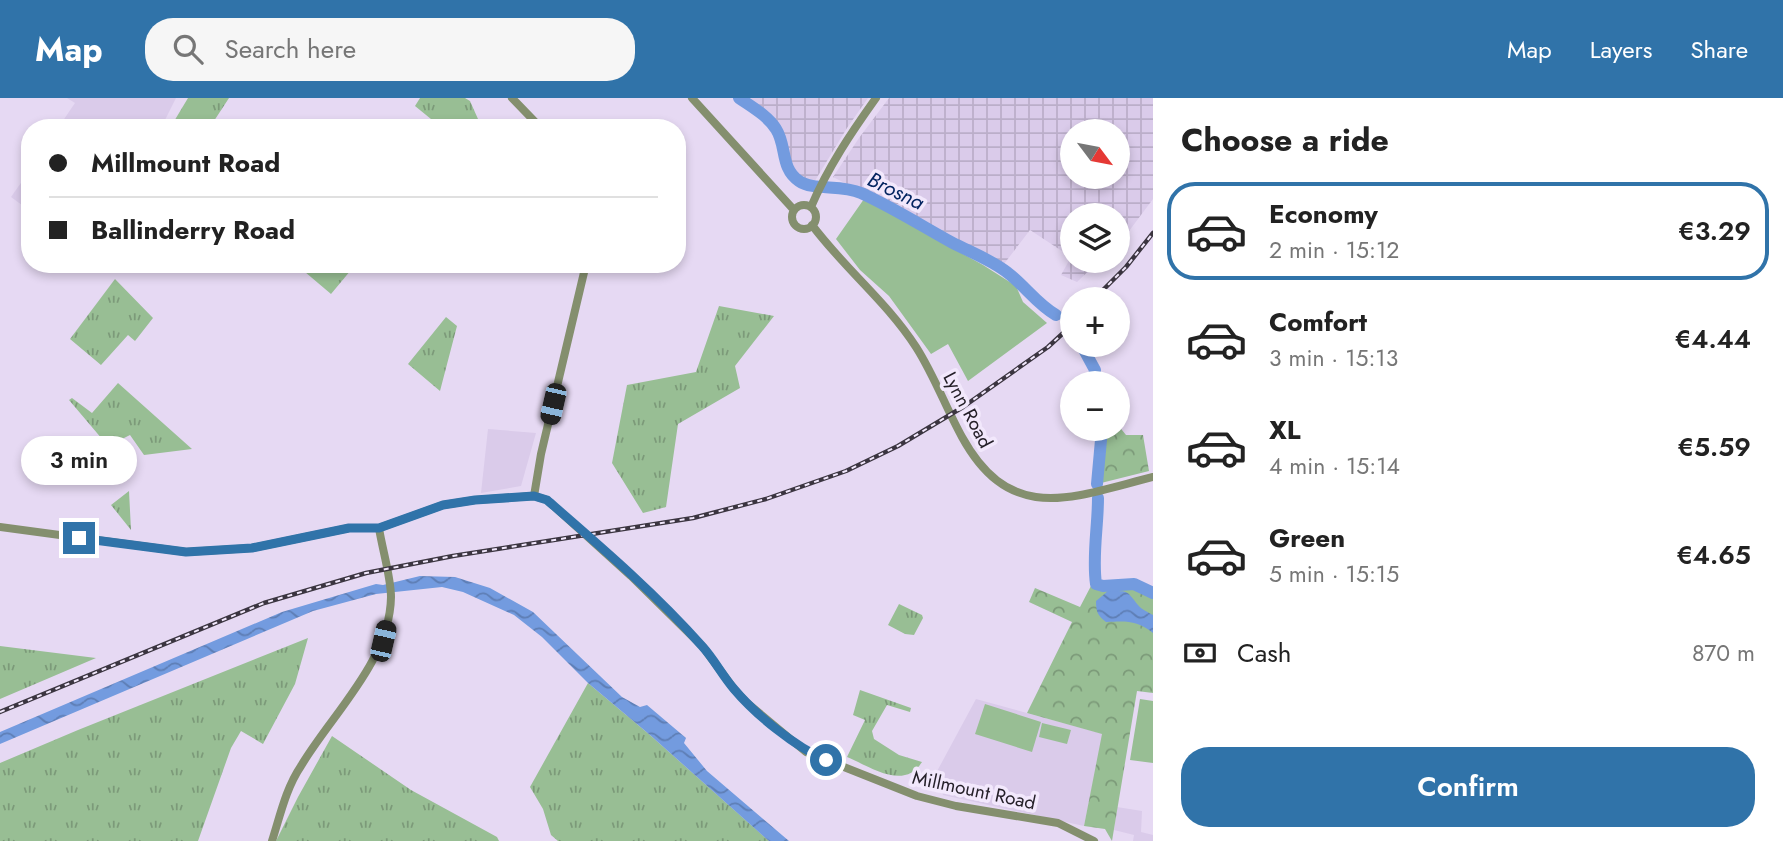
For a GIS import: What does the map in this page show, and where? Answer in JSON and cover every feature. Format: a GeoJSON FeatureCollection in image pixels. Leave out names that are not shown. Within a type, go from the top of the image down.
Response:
{"type":"FeatureCollection","features":[{"type":"Feature","properties":{"kind":"street"},"geometry":{"type":"LineString","coordinates":[[512,98],[532,119]]}},
{"type":"Feature","properties":{"kind":"street"},"geometry":{"type":"LineString","coordinates":[[692,98],[794,210]]}},
{"type":"Feature","properties":{"kind":"street"},"geometry":{"type":"LineString","coordinates":[[811,208],[822,182],[845,142],[876,98]]}},
{"type":"Feature","properties":{"kind":"street"},"geometry":{"type":"LineString","coordinates":[[804,205],[811,208],[816,218],[812,225],[805,229],[797,227],[792,217],[794,210],[804,205]]}},
{"type":"Feature","properties":{"kind":"street","name":"Lynn Road"},"geometry":{"type":"LineString","coordinates":[[812,225],[905,331],[918,350],[962,437],[980,467],[992,479],[1016,492],[1048,499],[1080,495],[1153,477]]}},
{"type":"Feature","properties":{"kind":"street"},"geometry":{"type":"LineString","coordinates":[[0,527],[186,552],[252,548],[349,528],[379,528],[443,505],[534,496],[541,454],[584,273]]}},
{"type":"Feature","properties":{"kind":"street","name":"Millmount Road"},"geometry":{"type":"LineString","coordinates":[[534,496],[547,500],[631,576],[703,647],[734,690],[806,752],[917,796],[956,806],[1058,823],[1094,841]]}},
{"type":"Feature","properties":{"kind":"street"},"geometry":{"type":"LineString","coordinates":[[272,841],[291,782],[301,764],[350,698],[383,641],[391,597],[379,528]]}},
{"type":"Feature","properties":{"kind":"shaded area"},"geometry":{"type":"Polygon","coordinates":[[[67,98],[176,98],[166,119],[64,119],[75,103],[67,98]]]}},
{"type":"Feature","properties":{"kind":"shaded area"},"geometry":{"type":"Polygon","coordinates":[[[742,98],[868,98],[813,184],[803,183],[789,169],[772,120],[742,98]]]}},
{"type":"Feature","properties":{"kind":"shaded area"},"geometry":{"type":"Polygon","coordinates":[[[889,98],[1153,98],[1153,199],[1130,230],[1130,203],[1060,203],[1060,250],[1030,230],[1004,264],[833,177],[889,98]]]}},
{"type":"Feature","properties":{"kind":"shaded area"},"geometry":{"type":"Polygon","coordinates":[[[21,183],[21,204],[11,197],[21,183]]]}},
{"type":"Feature","properties":{"kind":"shaded area"},"geometry":{"type":"Polygon","coordinates":[[[1062,273],[1086,273],[1077,282],[1061,275],[1062,273]]]}},
{"type":"Feature","properties":{"kind":"shaded area"},"geometry":{"type":"Polygon","coordinates":[[[488,429],[536,433],[521,486],[481,493],[488,429]]]}},
{"type":"Feature","properties":{"kind":"shaded area"},"geometry":{"type":"Polygon","coordinates":[[[976,699],[1103,734],[1084,826],[943,795],[935,775],[976,699]]]}},
{"type":"Feature","properties":{"kind":"shaded area"},"geometry":{"type":"Polygon","coordinates":[[[1117,807],[1142,811],[1141,832],[1153,835],[1153,841],[1133,841],[1134,835],[1114,830],[1117,807]]]}},
{"type":"Feature","properties":{"kind":"green space"},"geometry":{"type":"Polygon","coordinates":[[[188,98],[229,98],[215,119],[175,119],[188,98]]]}},
{"type":"Feature","properties":{"kind":"green space"},"geometry":{"type":"Polygon","coordinates":[[[420,98],[465,98],[470,101],[478,119],[431,119],[415,106],[420,98]]]}},
{"type":"Feature","properties":{"kind":"green space"},"geometry":{"type":"Polygon","coordinates":[[[864,199],[1016,286],[1023,302],[1047,323],[968,381],[948,344],[931,354],[889,296],[860,270],[836,239],[864,199]]]}},
{"type":"Feature","properties":{"kind":"green space"},"geometry":{"type":"Polygon","coordinates":[[[306,273],[348,273],[331,294],[306,273]]]}},
{"type":"Feature","properties":{"kind":"green space"},"geometry":{"type":"Polygon","coordinates":[[[115,279],[153,318],[135,341],[128,335],[101,365],[70,339],[115,279]]]}},
{"type":"Feature","properties":{"kind":"green space"},"geometry":{"type":"Polygon","coordinates":[[[719,306],[774,316],[735,366],[740,388],[678,424],[666,507],[643,513],[612,463],[627,385],[696,372],[719,306]]]}},
{"type":"Feature","properties":{"kind":"green space"},"geometry":{"type":"Polygon","coordinates":[[[446,317],[457,326],[440,391],[408,364],[446,317]]]}},
{"type":"Feature","properties":{"kind":"green space"},"geometry":{"type":"Polygon","coordinates":[[[118,383],[192,449],[144,455],[130,435],[108,446],[69,400],[72,398],[92,413],[118,383]]]}},
{"type":"Feature","properties":{"kind":"green space"},"geometry":{"type":"Polygon","coordinates":[[[1130,435],[1143,435],[1149,471],[1097,484],[1101,441],[1130,441],[1130,435]]]}},
{"type":"Feature","properties":{"kind":"green space"},"geometry":{"type":"Polygon","coordinates":[[[129,491],[131,530],[111,505],[129,491]]]}},
{"type":"Feature","properties":{"kind":"green space"},"geometry":{"type":"Polygon","coordinates":[[[1092,584],[1104,588],[1136,588],[1153,595],[1153,693],[1137,691],[1112,841],[1105,829],[1084,826],[1102,734],[1027,713],[1072,622],[1029,602],[1035,588],[1080,607],[1092,584]]]}},
{"type":"Feature","properties":{"kind":"green space"},"geometry":{"type":"Polygon","coordinates":[[[899,604],[922,615],[914,635],[905,634],[888,625],[899,604]]]}},
{"type":"Feature","properties":{"kind":"green space"},"geometry":{"type":"Polygon","coordinates":[[[308,638],[295,684],[263,744],[241,731],[231,748],[198,841],[0,841],[0,763],[308,638]]]}},
{"type":"Feature","properties":{"kind":"green space"},"geometry":{"type":"Polygon","coordinates":[[[0,646],[96,658],[0,699],[0,646]]]}},
{"type":"Feature","properties":{"kind":"green space"},"geometry":{"type":"Polygon","coordinates":[[[588,683],[769,841],[558,841],[551,835],[543,809],[530,787],[588,683]]]}},
{"type":"Feature","properties":{"kind":"green space"},"geometry":{"type":"Polygon","coordinates":[[[860,690],[911,708],[910,712],[887,705],[872,731],[874,739],[899,755],[922,762],[915,771],[897,776],[887,774],[847,757],[865,720],[853,715],[860,690]]]}},
{"type":"Feature","properties":{"kind":"green space"},"geometry":{"type":"Polygon","coordinates":[[[1140,699],[1153,701],[1153,763],[1130,760],[1140,699]]]}},
{"type":"Feature","properties":{"kind":"green space"},"geometry":{"type":"Polygon","coordinates":[[[985,704],[1041,722],[1032,752],[975,734],[985,704]]]}},
{"type":"Feature","properties":{"kind":"green space"},"geometry":{"type":"Polygon","coordinates":[[[1042,723],[1071,730],[1067,744],[1039,737],[1042,723]]]}},
{"type":"Feature","properties":{"kind":"green space"},"geometry":{"type":"Polygon","coordinates":[[[332,736],[411,790],[497,837],[499,841],[276,841],[332,736]]]}},
{"type":"Feature","properties":{"kind":"water"},"geometry":{"type":"Polygon","coordinates":[[[420,576],[455,577],[490,588],[533,612],[622,697],[640,707],[647,705],[686,738],[684,743],[707,771],[789,841],[769,841],[588,683],[542,637],[514,615],[463,592],[442,587],[376,594],[313,611],[0,744],[0,732],[282,612],[376,584],[383,585],[420,576]]]}},
{"type":"Feature","properties":{"kind":"water"},"geometry":{"type":"Polygon","coordinates":[[[1108,591],[1126,592],[1141,608],[1153,615],[1153,633],[1136,624],[1103,620],[1096,608],[1096,601],[1108,591]]]}},
{"type":"Feature","properties":{"kind":"waterway","name":"Brosna"},"geometry":{"type":"LineString","coordinates":[[739,98],[773,124],[789,170],[799,181],[812,186],[853,190],[884,204],[1002,268],[1056,315]]}},
{"type":"Feature","properties":{"kind":"waterway","name":"Brosna"},"geometry":{"type":"LineString","coordinates":[[1088,357],[1095,371]]}},
{"type":"Feature","properties":{"kind":"waterway","name":"Brosna"},"geometry":{"type":"LineString","coordinates":[[1097,484],[1101,441]]}},
{"type":"Feature","properties":{"kind":"waterway","name":"Brosna"},"geometry":{"type":"LineString","coordinates":[[1098,498],[1096,584],[1134,584],[1153,593]]}},
{"type":"Feature","properties":{"kind":"railway"},"geometry":{"type":"LineString","coordinates":[[1106,287],[1153,233]]}},
{"type":"Feature","properties":{"kind":"railway"},"geometry":{"type":"LineString","coordinates":[[0,712],[264,603],[366,573],[453,556],[693,518],[766,499],[846,471],[898,446],[963,407],[1060,336]]}},
{"type":"Feature","properties":{"kind":"route"},"geometry":{"type":"LineString","coordinates":[[79,538],[186,552],[252,548],[349,528],[379,528],[443,505],[534,496],[547,500],[631,576],[703,647],[746,702],[806,752],[826,760]]}}]}
